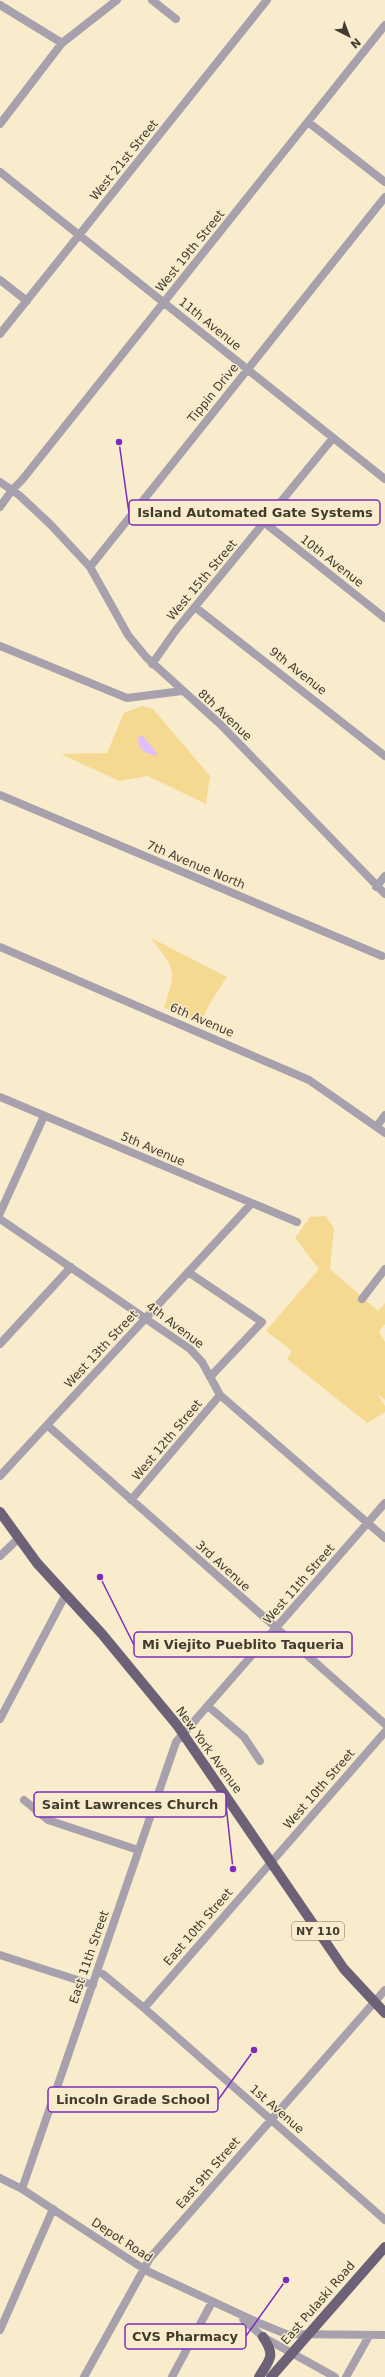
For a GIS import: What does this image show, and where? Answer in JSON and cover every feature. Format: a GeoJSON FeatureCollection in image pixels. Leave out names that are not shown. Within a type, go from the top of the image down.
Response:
{"type":"FeatureCollection","features":[{"type":"Feature","properties":{"kind":"main road","name":"New York Avenue"},"geometry":{"type":"LineString","coordinates":[[0,1512],[38,1563],[102,1634],[183,1734],[344,1969],[385,2013]]}},
{"type":"Feature","properties":{"kind":"main road","name":"East Pulaski Road"},"geometry":{"type":"LineString","coordinates":[[271,2377],[385,2247]]}},
{"type":"Feature","properties":{"kind":"main road"},"geometry":{"type":"LineString","coordinates":[[259,2377],[271,2357],[270,2349],[263,2337]]}},
{"type":"Feature","properties":{"kind":"street"},"geometry":{"type":"LineString","coordinates":[[0,124],[62,43],[117,0]]}},
{"type":"Feature","properties":{"kind":"street"},"geometry":{"type":"LineString","coordinates":[[152,0],[176,19]]}},
{"type":"Feature","properties":{"kind":"street","name":"West 21st Street"},"geometry":{"type":"LineString","coordinates":[[0,334],[267,0]]}},
{"type":"Feature","properties":{"kind":"street"},"geometry":{"type":"LineString","coordinates":[[0,4],[62,43]]}},
{"type":"Feature","properties":{"kind":"street","name":"West 19th Street"},"geometry":{"type":"LineString","coordinates":[[0,507],[12,490],[385,25]]}},
{"type":"Feature","properties":{"kind":"street"},"geometry":{"type":"LineString","coordinates":[[308,122],[385,182]]}},
{"type":"Feature","properties":{"kind":"street","name":"11th Avenue"},"geometry":{"type":"LineString","coordinates":[[0,172],[385,479]]}},
{"type":"Feature","properties":{"kind":"street","name":"Tippin Drive"},"geometry":{"type":"LineString","coordinates":[[90,567],[385,197]]}},
{"type":"Feature","properties":{"kind":"street"},"geometry":{"type":"LineString","coordinates":[[0,280],[26,301]]}},
{"type":"Feature","properties":{"kind":"street","name":"West 15th Street"},"geometry":{"type":"LineString","coordinates":[[152,664],[195,607],[333,438]]}},
{"type":"Feature","properties":{"kind":"street"},"geometry":{"type":"LineString","coordinates":[[0,482],[12,490],[50,524],[90,567],[128,635],[152,664],[182,691]]}},
{"type":"Feature","properties":{"kind":"street","name":"10th Avenue"},"geometry":{"type":"LineString","coordinates":[[265,523],[385,618]]}},
{"type":"Feature","properties":{"kind":"street","name":"9th Avenue"},"geometry":{"type":"LineString","coordinates":[[195,607],[385,756]]}},
{"type":"Feature","properties":{"kind":"street","name":"8th Avenue"},"geometry":{"type":"LineString","coordinates":[[0,646],[127,698],[182,691],[221,725],[376,887],[385,894]]}},
{"type":"Feature","properties":{"kind":"street","name":"7th Avenue North"},"geometry":{"type":"LineString","coordinates":[[0,795],[382,956]]}},
{"type":"Feature","properties":{"kind":"street"},"geometry":{"type":"LineString","coordinates":[[376,887],[385,876]]}},
{"type":"Feature","properties":{"kind":"street","name":"6th Avenue"},"geometry":{"type":"LineString","coordinates":[[0,947],[309,1080],[385,1133]]}},
{"type":"Feature","properties":{"kind":"street","name":"5th Avenue"},"geometry":{"type":"LineString","coordinates":[[0,1097],[251,1204],[297,1222]]}},
{"type":"Feature","properties":{"kind":"street"},"geometry":{"type":"LineString","coordinates":[[377,1126],[385,1115]]}},
{"type":"Feature","properties":{"kind":"street"},"geometry":{"type":"LineString","coordinates":[[0,1213],[44,1116]]}},
{"type":"Feature","properties":{"kind":"street","name":"West 13th Street"},"geometry":{"type":"LineString","coordinates":[[0,1476],[251,1204]]}},
{"type":"Feature","properties":{"kind":"street","name":"4th Avenue"},"geometry":{"type":"LineString","coordinates":[[0,1219],[146,1318],[197,1355],[220,1395],[385,1538]]}},
{"type":"Feature","properties":{"kind":"street"},"geometry":{"type":"LineString","coordinates":[[0,1344],[71,1268]]}},
{"type":"Feature","properties":{"kind":"street"},"geometry":{"type":"LineString","coordinates":[[362,1299],[385,1269]]}},
{"type":"Feature","properties":{"kind":"street"},"geometry":{"type":"LineString","coordinates":[[188,1272],[262,1322],[210,1377]]}},
{"type":"Feature","properties":{"kind":"street","name":"West 12th Street"},"geometry":{"type":"LineString","coordinates":[[131,1500],[220,1395]]}},
{"type":"Feature","properties":{"kind":"street","name":"3rd Avenue"},"geometry":{"type":"LineString","coordinates":[[47,1425],[385,1724]]}},
{"type":"Feature","properties":{"kind":"street","name":"West 11th Street"},"geometry":{"type":"LineString","coordinates":[[183,1734],[209,1707],[385,1503]]}},
{"type":"Feature","properties":{"kind":"street"},"geometry":{"type":"LineString","coordinates":[[0,1556],[19,1538]]}},
{"type":"Feature","properties":{"kind":"street"},"geometry":{"type":"LineString","coordinates":[[0,1719],[66,1594]]}},
{"type":"Feature","properties":{"kind":"street"},"geometry":{"type":"LineString","coordinates":[[209,1707],[244,1737],[260,1761]]}},
{"type":"Feature","properties":{"kind":"street","name":"West 10th Street"},"geometry":{"type":"LineString","coordinates":[[271,1862],[385,1732]]}},
{"type":"Feature","properties":{"kind":"street","name":"East 11th Street"},"geometry":{"type":"LineString","coordinates":[[22,2189],[174,1747],[183,1734]]}},
{"type":"Feature","properties":{"kind":"street"},"geometry":{"type":"LineString","coordinates":[[24,1800],[48,1820],[138,1850]]}},
{"type":"Feature","properties":{"kind":"street","name":"East 10th Street"},"geometry":{"type":"LineString","coordinates":[[144,2008],[271,1862]]}},
{"type":"Feature","properties":{"kind":"street"},"geometry":{"type":"LineString","coordinates":[[0,1955],[93,1984]]}},
{"type":"Feature","properties":{"kind":"street","name":"1st Avenue"},"geometry":{"type":"LineString","coordinates":[[97,1972],[104,1974],[144,2008],[385,2220]]}},
{"type":"Feature","properties":{"kind":"street","name":"East 9th Street"},"geometry":{"type":"LineString","coordinates":[[84,2377],[150,2258],[270,2119],[385,1990]]}},
{"type":"Feature","properties":{"kind":"street","name":"Depot Road"},"geometry":{"type":"LineString","coordinates":[[0,2178],[22,2189],[143,2269],[237,2314],[286,2334],[385,2335]]}},
{"type":"Feature","properties":{"kind":"street"},"geometry":{"type":"LineString","coordinates":[[0,2330],[53,2209]]}},
{"type":"Feature","properties":{"kind":"street"},"geometry":{"type":"LineString","coordinates":[[172,2377],[212,2302]]}},
{"type":"Feature","properties":{"kind":"street","name":"Depot Road"},"geometry":{"type":"LineString","coordinates":[[237,2314],[263,2337],[290,2354],[335,2377]]}},
{"type":"Feature","properties":{"kind":"street"},"geometry":{"type":"LineString","coordinates":[[346,2377],[369,2336]]}},
{"type":"Feature","properties":{"kind":"shaded area"},"geometry":{"type":"Polygon","coordinates":[[[142,706],[153,709],[210,776],[206,804],[148,776],[119,781],[61,754],[107,753],[124,713],[142,706]]]}},
{"type":"Feature","properties":{"kind":"shaded area"},"geometry":{"type":"Polygon","coordinates":[[[143,736],[157,753],[156,756],[144,752],[139,746],[138,737],[143,736]]]}},
{"type":"Feature","properties":{"kind":"shaded area"},"geometry":{"type":"Polygon","coordinates":[[[151,938],[227,977],[210,1003],[200,1024],[164,1007],[171,985],[171,970],[165,957],[151,938]]]}},
{"type":"Feature","properties":{"kind":"shaded area"},"geometry":{"type":"Polygon","coordinates":[[[326,1216],[334,1229],[330,1269],[378,1311],[385,1303],[385,1324],[379,1332],[385,1342],[385,1400],[377,1394],[385,1406],[385,1412],[367,1423],[287,1359],[292,1351],[266,1331],[319,1269],[295,1238],[310,1217],[326,1216]]]}},
{"type":"Feature","properties":{"kind":"place","name":"Island Automated Gate Systems"},"geometry":{"type":"Point","coordinates":[119,442]}},
{"type":"Feature","properties":{"kind":"place","name":"Mi Viejito Pueblito Taqueria"},"geometry":{"type":"Point","coordinates":[100,1577]}},
{"type":"Feature","properties":{"kind":"place","name":"Saint Lawrences Church"},"geometry":{"type":"Point","coordinates":[233,1869]}},
{"type":"Feature","properties":{"kind":"place","name":"Lincoln Grade School"},"geometry":{"type":"Point","coordinates":[254,2050]}},
{"type":"Feature","properties":{"kind":"place","name":"CVS Pharmacy"},"geometry":{"type":"Point","coordinates":[286,2280]}}]}
